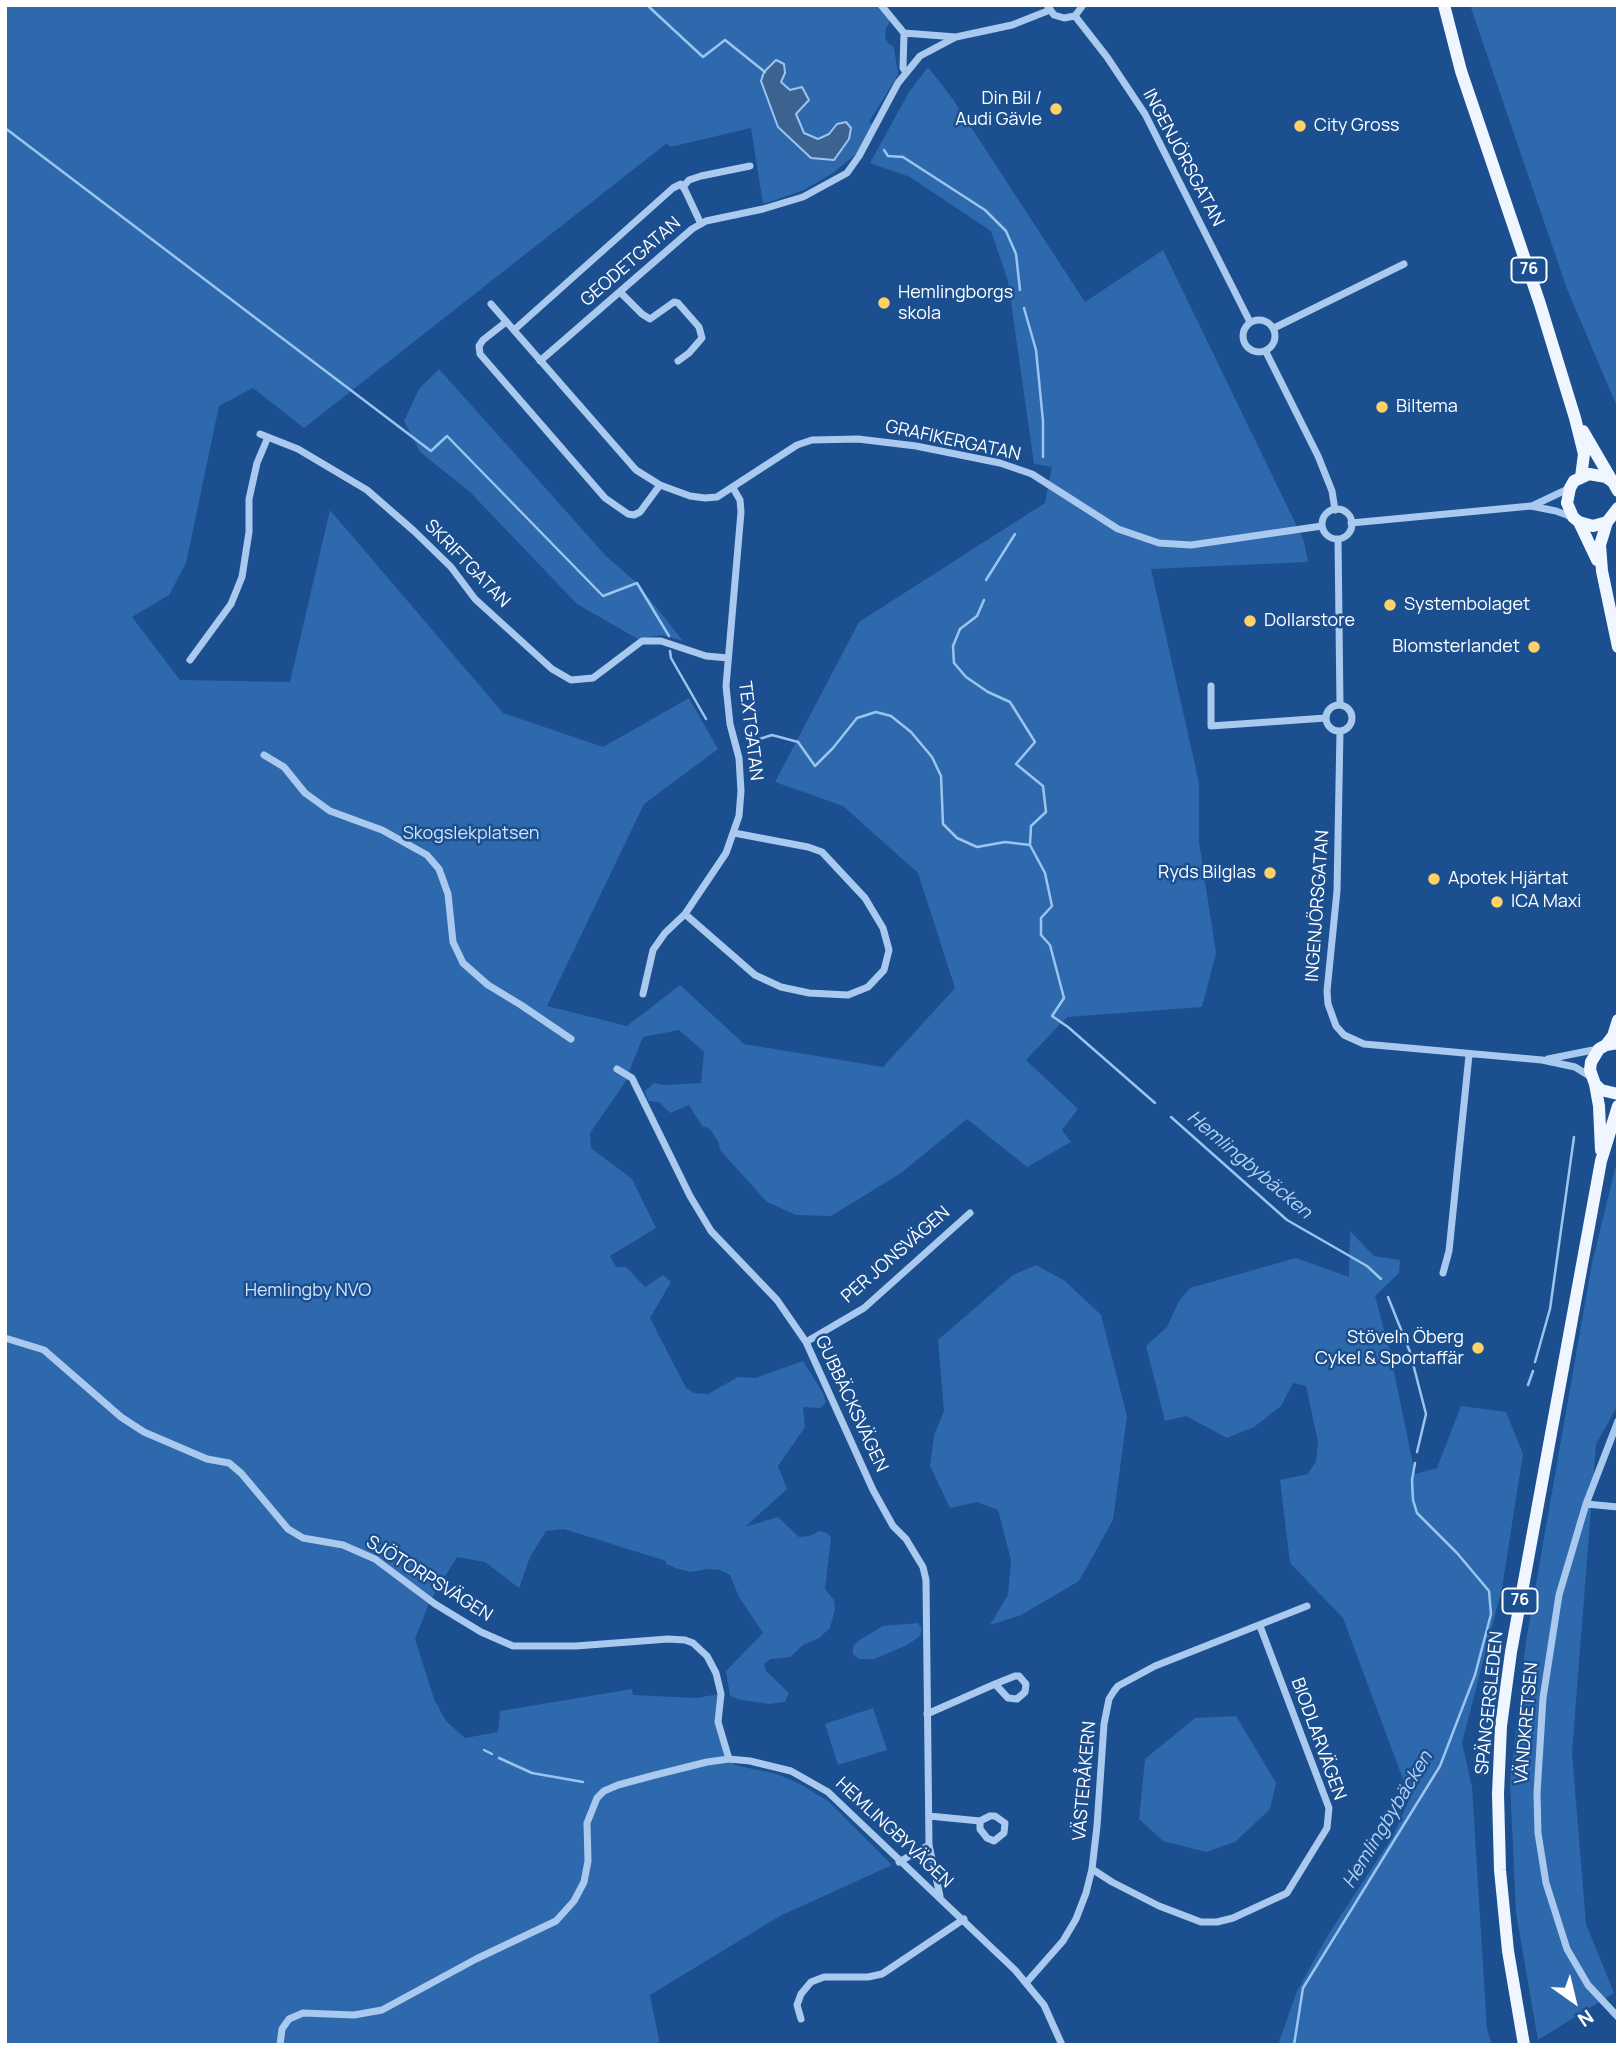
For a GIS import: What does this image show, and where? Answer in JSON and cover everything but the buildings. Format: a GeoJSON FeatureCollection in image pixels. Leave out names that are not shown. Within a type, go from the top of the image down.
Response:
{"type":"FeatureCollection","features":[{"type":"Feature","properties":{"kind":"main road","name":"76"},"geometry":{"type":"LineString","coordinates":[[1447,5],[1461,71],[1575,418],[1584,454],[1581,477]]}},
{"type":"Feature","properties":{"kind":"main road","name":"76"},"geometry":{"type":"LineString","coordinates":[[1575,418],[1615,487]]}},
{"type":"Feature","properties":{"kind":"main road"},"geometry":{"type":"LineString","coordinates":[[1602,571],[1567,503],[1570,488],[1581,477],[1598,474],[1615,487]]}},
{"type":"Feature","properties":{"kind":"main road"},"geometry":{"type":"LineString","coordinates":[[1618,508],[1607,522],[1600,545],[1602,571],[1618,647]]}},
{"type":"Feature","properties":{"kind":"main road"},"geometry":{"type":"LineString","coordinates":[[1576,520],[1593,526],[1607,522]]}},
{"type":"Feature","properties":{"kind":"main road","name":"SPÄNGERSLEDEN"},"geometry":{"type":"LineString","coordinates":[[1601,1161],[1599,1106],[1591,1062],[1613,1037],[1618,1020]]}},
{"type":"Feature","properties":{"kind":"main road"},"geometry":{"type":"LineString","coordinates":[[1593,1081],[1608,1094],[1618,1094]]}},
{"type":"Feature","properties":{"kind":"main road","name":"SPÄNGERSLEDEN"},"geometry":{"type":"LineString","coordinates":[[1524,2045],[1508,1951],[1500,1870],[1498,1794],[1502,1726],[1511,1652],[1601,1161],[1618,1106]]}},
{"type":"Feature","properties":{"kind":"street"},"geometry":{"type":"LineString","coordinates":[[881,5],[904,33],[906,72]]}},
{"type":"Feature","properties":{"kind":"street"},"geometry":{"type":"LineString","coordinates":[[1049,8],[1059,17],[1075,16],[1083,5]]}},
{"type":"Feature","properties":{"kind":"street","name":"GEODETGATAN"},"geometry":{"type":"LineString","coordinates":[[540,361],[692,229],[701,224],[803,197],[846,173],[859,156],[898,83],[920,56],[956,37],[1012,25],[1049,8]]}},
{"type":"Feature","properties":{"kind":"street","name":"INGENJÖRSGATAN"},"geometry":{"type":"LineString","coordinates":[[1075,16],[1107,57],[1145,114],[1250,322]]}},
{"type":"Feature","properties":{"kind":"street"},"geometry":{"type":"LineString","coordinates":[[904,33],[956,37]]}},
{"type":"Feature","properties":{"kind":"street"},"geometry":{"type":"LineString","coordinates":[[683,187],[689,180],[701,176],[727,173],[750,166]]}},
{"type":"Feature","properties":{"kind":"street"},"geometry":{"type":"LineString","coordinates":[[514,330],[673,187],[681,184],[701,224]]}},
{"type":"Feature","properties":{"kind":"street"},"geometry":{"type":"LineString","coordinates":[[1274,328],[1404,264]]}},
{"type":"Feature","properties":{"kind":"street"},"geometry":{"type":"LineString","coordinates":[[620,292],[650,319],[674,302],[678,303],[699,327],[702,338],[678,361]]}},
{"type":"Feature","properties":{"kind":"street","name":"GRAFIKERGATAN"},"geometry":{"type":"LineString","coordinates":[[491,304],[636,470],[660,485],[705,498],[717,496],[733,488],[797,445],[812,440],[859,439],[916,446],[1000,463],[1032,474],[1118,528],[1159,543],[1191,545],[1322,526]]}},
{"type":"Feature","properties":{"kind":"street"},"geometry":{"type":"LineString","coordinates":[[1266,321],[1274,328],[1276,339],[1266,352],[1250,350],[1243,341],[1244,331],[1250,322],[1266,321]]}},
{"type":"Feature","properties":{"kind":"street"},"geometry":{"type":"LineString","coordinates":[[506,322],[483,340],[479,346],[480,354],[605,498],[628,514],[634,515],[640,512],[660,485]]}},
{"type":"Feature","properties":{"kind":"street"},"geometry":{"type":"LineString","coordinates":[[1266,352],[1318,456],[1332,491],[1335,510]]}},
{"type":"Feature","properties":{"kind":"street","name":"SKRIFTGATAN"},"geometry":{"type":"LineString","coordinates":[[190,660],[231,604],[242,577],[249,532],[249,499],[264,436],[298,449],[367,491],[451,567],[475,599],[552,669],[571,680],[593,678],[642,641],[662,640],[706,656],[728,658]]}},
{"type":"Feature","properties":{"kind":"street","name":"TEXTGATAN"},"geometry":{"type":"LineString","coordinates":[[643,994],[653,950],[665,933],[685,914],[726,853],[739,816],[741,791],[738,758],[730,724],[726,686],[741,512],[740,500],[733,488]]}},
{"type":"Feature","properties":{"kind":"street"},"geometry":{"type":"LineString","coordinates":[[1531,506],[1570,488]]}},
{"type":"Feature","properties":{"kind":"street"},"geometry":{"type":"LineString","coordinates":[[1352,523],[1531,506],[1556,511],[1576,520]]}},
{"type":"Feature","properties":{"kind":"street"},"geometry":{"type":"LineString","coordinates":[[1335,510],[1347,513],[1352,523],[1349,532],[1338,539],[1326,535],[1322,526],[1324,516],[1335,510]]}},
{"type":"Feature","properties":{"kind":"street","name":"INGENJÖRSGATAN"},"geometry":{"type":"LineString","coordinates":[[1338,539],[1340,705],[1350,710],[1352,718],[1348,728],[1340,731],[1338,891],[1327,991],[1336,1026],[1354,1042],[1542,1060],[1575,1067],[1593,1081]]}},
{"type":"Feature","properties":{"kind":"street"},"geometry":{"type":"LineString","coordinates":[[1211,687],[1211,726],[1326,718]]}},
{"type":"Feature","properties":{"kind":"street"},"geometry":{"type":"LineString","coordinates":[[1340,705],[1332,707],[1326,718],[1329,726],[1340,731]]}},
{"type":"Feature","properties":{"kind":"street"},"geometry":{"type":"LineString","coordinates":[[264,755],[284,767],[305,793],[323,807],[382,830],[427,855],[439,869],[444,882],[448,894],[453,942],[463,963],[488,985],[571,1040]]}},
{"type":"Feature","properties":{"kind":"street"},"geometry":{"type":"LineString","coordinates":[[685,914],[755,975],[781,987],[808,993],[848,995],[868,987],[884,970],[889,950],[883,928],[865,898],[822,852],[734,834]]}},
{"type":"Feature","properties":{"kind":"street","name":"INGENJÖRSGATAN"},"geometry":{"type":"LineString","coordinates":[[1542,1060],[1607,1046]]}},
{"type":"Feature","properties":{"kind":"street"},"geometry":{"type":"LineString","coordinates":[[1443,1273],[1449,1251],[1469,1055]]}},
{"type":"Feature","properties":{"kind":"street","name":"GUBBÄCKSVÄGEN"},"geometry":{"type":"LineString","coordinates":[[617,1069],[632,1078],[710,1231],[777,1300],[806,1342],[873,1490],[893,1526],[912,1547],[923,1567],[926,1580],[929,1845],[940,1897]]}},
{"type":"Feature","properties":{"kind":"street","name":"PER JONSVÄGEN"},"geometry":{"type":"LineString","coordinates":[[806,1342],[864,1308],[970,1213]]}},
{"type":"Feature","properties":{"kind":"street","name":"SJÖTORPSVÄGEN"},"geometry":{"type":"LineString","coordinates":[[5,1338],[44,1350],[121,1417],[144,1432],[207,1459],[229,1462],[288,1529],[303,1538],[343,1545],[375,1559],[435,1604],[481,1632],[513,1646],[576,1646],[668,1639],[693,1643],[707,1656],[716,1673],[721,1694],[718,1722],[729,1759]]}},
{"type":"Feature","properties":{"kind":"street","name":"VÄNDKRETSEN"},"geometry":{"type":"LineString","coordinates":[[1618,1421],[1586,1504],[1559,1595],[1543,1698],[1536,1793],[1538,1833],[1546,1882],[1567,1950],[1588,1985],[1618,2017]]}},
{"type":"Feature","properties":{"kind":"street"},"geometry":{"type":"LineString","coordinates":[[1586,1504],[1618,1507]]}},
{"type":"Feature","properties":{"kind":"street","name":"VÄSTERÅKERN"},"geometry":{"type":"LineString","coordinates":[[1026,1983],[1063,1941],[1087,1893],[1092,1869],[1104,1724],[1109,1699],[1114,1691],[1118,1686],[1155,1666],[1307,1606]]}},
{"type":"Feature","properties":{"kind":"street","name":"BIODLARVÄGEN"},"geometry":{"type":"LineString","coordinates":[[1092,1869],[1158,1906],[1200,1922],[1233,1918],[1287,1893],[1327,1828],[1329,1808],[1260,1626]]}},
{"type":"Feature","properties":{"kind":"street"},"geometry":{"type":"LineString","coordinates":[[926,1714],[995,1684]]}},
{"type":"Feature","properties":{"kind":"street","name":"HEMLINGBYVÄGEN"},"geometry":{"type":"LineString","coordinates":[[280,2045],[282,2029],[289,2019],[303,2013],[354,2015],[382,2010],[476,1959],[556,1921],[574,1901],[584,1882],[588,1861],[587,1824],[597,1798],[604,1791],[655,1775],[729,1759],[750,1761],[791,1772],[820,1786],[899,1862],[964,1919],[1026,1983],[1044,2005],[1062,2045]]}},
{"type":"Feature","properties":{"kind":"street"},"geometry":{"type":"LineString","coordinates":[[929,1816],[980,1821]]}},
{"type":"Feature","properties":{"kind":"street"},"geometry":{"type":"LineString","coordinates":[[899,1862],[929,1845]]}},
{"type":"Feature","properties":{"kind":"street"},"geometry":{"type":"LineString","coordinates":[[801,2019],[797,2005],[801,1994],[811,1982],[824,1977],[868,1977],[882,1974],[964,1919]]}},
{"type":"Feature","properties":{"kind":"green space"},"geometry":{"type":"Polygon","coordinates":[[[5,5],[881,5],[892,19],[886,28],[885,37],[894,47],[898,75],[869,122],[873,124],[856,154],[833,173],[804,190],[763,204],[751,128],[670,147],[667,143],[304,428],[253,388],[219,406],[186,563],[169,595],[132,617],[180,680],[290,682],[330,510],[503,713],[603,747],[689,698],[718,749],[644,804],[547,1006],[627,1026],[680,985],[744,1044],[883,1067],[955,988],[918,873],[843,806],[775,782],[859,622],[1045,503],[1052,467],[1034,464],[1008,281],[991,231],[910,177],[870,163],[909,92],[928,67],[952,98],[1085,302],[1163,250],[1304,541],[1308,562],[1151,569],[1199,783],[1199,842],[1216,953],[1202,1007],[1067,1017],[1026,1060],[1078,1109],[1062,1130],[1071,1142],[1027,1167],[967,1119],[901,1173],[831,1216],[796,1215],[767,1202],[720,1150],[719,1143],[710,1129],[702,1126],[689,1105],[670,1113],[659,1102],[648,1101],[645,1091],[654,1083],[701,1083],[704,1052],[679,1030],[643,1037],[628,1074],[630,1075],[590,1133],[591,1148],[632,1179],[656,1228],[610,1256],[616,1267],[626,1267],[645,1287],[663,1275],[671,1282],[650,1318],[686,1388],[694,1393],[708,1394],[738,1377],[755,1378],[803,1361],[823,1393],[826,1402],[820,1408],[803,1407],[805,1427],[778,1466],[787,1489],[745,1527],[778,1517],[799,1537],[810,1536],[819,1531],[831,1537],[825,1589],[834,1600],[835,1609],[830,1628],[790,1657],[771,1659],[764,1664],[766,1671],[789,1693],[785,1702],[769,1704],[730,1696],[726,1671],[763,1633],[739,1597],[730,1575],[720,1570],[690,1572],[675,1568],[666,1564],[666,1561],[564,1529],[546,1531],[530,1557],[519,1588],[485,1562],[457,1557],[430,1601],[415,1639],[434,1699],[446,1721],[465,1738],[498,1732],[500,1711],[632,1689],[633,1695],[696,1698],[719,1694],[723,1736],[734,1765],[777,1774],[828,1801],[892,1865],[780,1916],[650,1995],[660,2045],[5,2045],[5,5]],[[776,60],[778,127],[811,158],[837,124],[829,134],[818,139],[804,133],[796,114],[803,109],[790,90],[780,82],[776,60]]]}},
{"type":"Feature","properties":{"kind":"green space"},"geometry":{"type":"Polygon","coordinates":[[[1470,5],[1618,5],[1618,409],[1567,289],[1470,5]]]}},
{"type":"Feature","properties":{"kind":"green space"},"geometry":{"type":"Polygon","coordinates":[[[439,369],[607,557],[637,583],[683,641],[662,635],[638,639],[577,604],[470,492],[420,452],[404,421],[419,389],[439,369]]]}},
{"type":"Feature","properties":{"kind":"green space"},"geometry":{"type":"Polygon","coordinates":[[[1618,1157],[1618,1405],[1596,1444],[1572,1753],[1586,1924],[1614,1993],[1538,2040],[1516,1913],[1510,1782],[1526,1641],[1592,1263],[1618,1157]]]}},
{"type":"Feature","properties":{"kind":"green space"},"geometry":{"type":"Polygon","coordinates":[[[1350,1231],[1374,1256],[1400,1260],[1399,1273],[1375,1296],[1390,1352],[1415,1474],[1437,1468],[1461,1406],[1506,1412],[1523,1454],[1502,1588],[1462,1743],[1472,1787],[1487,2029],[1492,2045],[1278,2045],[1297,1991],[1328,1935],[1393,1836],[1410,1798],[1343,1618],[1290,1563],[1280,1480],[1308,1474],[1316,1461],[1318,1442],[1306,1386],[1293,1383],[1281,1406],[1254,1427],[1227,1438],[1186,1416],[1165,1421],[1146,1346],[1167,1327],[1179,1301],[1190,1288],[1296,1258],[1349,1277],[1350,1231]]]}},
{"type":"Feature","properties":{"kind":"green space"},"geometry":{"type":"Polygon","coordinates":[[[1036,1265],[1065,1281],[1101,1315],[1127,1416],[1113,1520],[1079,1581],[1021,1615],[990,1625],[1008,1595],[1011,1560],[998,1510],[977,1502],[950,1508],[930,1466],[934,1436],[944,1411],[938,1340],[1013,1275],[1036,1265]]]}},
{"type":"Feature","properties":{"kind":"green space"},"geometry":{"type":"Polygon","coordinates":[[[918,1623],[922,1629],[919,1637],[905,1646],[874,1659],[859,1659],[853,1654],[853,1646],[858,1641],[883,1626],[918,1623]]]}},
{"type":"Feature","properties":{"kind":"green space"},"geometry":{"type":"Polygon","coordinates":[[[873,1708],[887,1750],[838,1765],[825,1724],[873,1708]]]}},
{"type":"Feature","properties":{"kind":"green space"},"geometry":{"type":"Polygon","coordinates":[[[1236,1716],[1276,1783],[1270,1809],[1235,1842],[1206,1852],[1163,1841],[1139,1819],[1145,1759],[1195,1718],[1236,1716]]]}},
{"type":"Feature","properties":{"kind":"shaded area"},"geometry":{"type":"Polygon","coordinates":[[[776,60],[784,64],[785,73],[781,82],[790,90],[802,87],[809,100],[796,114],[804,133],[818,139],[829,134],[837,124],[846,122],[851,128],[849,139],[834,160],[811,158],[778,127],[761,81],[764,72],[776,60]]]}},
{"type":"Feature","properties":{"kind":"waterway"},"geometry":{"type":"LineString","coordinates":[[647,5],[703,57],[725,40],[765,72]]}},
{"type":"Feature","properties":{"kind":"waterway"},"geometry":{"type":"LineString","coordinates":[[5,128],[431,451],[447,436],[603,596],[637,583],[669,636]]}},
{"type":"Feature","properties":{"kind":"waterway"},"geometry":{"type":"LineString","coordinates":[[884,150],[888,156],[903,157],[985,210],[1006,231],[1016,254],[1020,290]]}},
{"type":"Feature","properties":{"kind":"waterway"},"geometry":{"type":"LineString","coordinates":[[1024,308],[1036,350],[1043,421],[1043,457]]}},
{"type":"Feature","properties":{"kind":"waterway","name":"Hemlingbybäcken"},"geometry":{"type":"LineString","coordinates":[[986,580],[1015,534]]}},
{"type":"Feature","properties":{"kind":"waterway","name":"Hemlingbybäcken"},"geometry":{"type":"LineString","coordinates":[[984,600],[977,616],[960,629],[953,646],[954,663],[966,677],[988,692],[1010,702],[1035,742],[1016,764],[1043,786],[1046,812],[1031,826],[1030,845],[1045,873],[1052,906],[1041,918],[1041,935],[1050,945],[1064,998],[1052,1016],[1155,1103]]}},
{"type":"Feature","properties":{"kind":"waterway"},"geometry":{"type":"LineString","coordinates":[[670,651],[671,658],[706,719]]}},
{"type":"Feature","properties":{"kind":"waterway"},"geometry":{"type":"LineString","coordinates":[[750,742],[772,735],[798,742],[815,766],[857,718],[876,712],[891,716],[911,732],[932,757],[941,776],[943,824],[957,838],[977,847],[1005,842],[1030,845]]}},
{"type":"Feature","properties":{"kind":"waterway","name":"Hemlingbybäcken"},"geometry":{"type":"LineString","coordinates":[[1171,1117],[1287,1220],[1367,1266],[1381,1279]]}},
{"type":"Feature","properties":{"kind":"waterway"},"geometry":{"type":"LineString","coordinates":[[1535,1362],[1550,1309],[1574,1137]]}},
{"type":"Feature","properties":{"kind":"waterway","name":"Hemlingbybäcken"},"geometry":{"type":"LineString","coordinates":[[1388,1297],[1410,1352],[1426,1414],[1417,1452]]}},
{"type":"Feature","properties":{"kind":"waterway"},"geometry":{"type":"LineString","coordinates":[[1528,1385],[1533,1371]]}},
{"type":"Feature","properties":{"kind":"waterway","name":"Hemlingbybäcken"},"geometry":{"type":"LineString","coordinates":[[1294,2045],[1303,1988],[1440,1766],[1475,1675],[1491,1614],[1489,1591],[1457,1553],[1417,1513],[1412,1480],[1415,1463]]}},
{"type":"Feature","properties":{"kind":"waterway"},"geometry":{"type":"LineString","coordinates":[[484,1750],[492,1754]]}},
{"type":"Feature","properties":{"kind":"waterway"},"geometry":{"type":"LineString","coordinates":[[499,1758],[532,1773],[583,1782]]}},
{"type":"Feature","properties":{"kind":"place","name":"Din Bil / Audi Gävle"},"geometry":{"type":"Point","coordinates":[1056,109]}},
{"type":"Feature","properties":{"kind":"place","name":"City Gross"},"geometry":{"type":"Point","coordinates":[1300,126]}},
{"type":"Feature","properties":{"kind":"place","name":"Hemlingborgs skola"},"geometry":{"type":"Point","coordinates":[884,303]}},
{"type":"Feature","properties":{"kind":"place","name":"Biltema"},"geometry":{"type":"Point","coordinates":[1382,407]}},
{"type":"Feature","properties":{"kind":"place","name":"Systembolaget"},"geometry":{"type":"Point","coordinates":[1390,605]}},
{"type":"Feature","properties":{"kind":"place","name":"Dollarstore"},"geometry":{"type":"Point","coordinates":[1250,621]}},
{"type":"Feature","properties":{"kind":"place","name":"Blomsterlandet"},"geometry":{"type":"Point","coordinates":[1534,647]}},
{"type":"Feature","properties":{"kind":"place","name":"Ryds Bilglas"},"geometry":{"type":"Point","coordinates":[1270,873]}},
{"type":"Feature","properties":{"kind":"place","name":"Apotek Hjärtat"},"geometry":{"type":"Point","coordinates":[1434,879]}},
{"type":"Feature","properties":{"kind":"place","name":"ICA Maxi"},"geometry":{"type":"Point","coordinates":[1497,902]}},
{"type":"Feature","properties":{"kind":"place","name":"Stöveln Öberg Cykel & Sportaffär"},"geometry":{"type":"Point","coordinates":[1478,1348]}},
{"type":"Feature","properties":{"kind":"park label","name":"Skogslekplatsen"},"geometry":{"type":"Point","coordinates":[471,834]}},
{"type":"Feature","properties":{"kind":"park label","name":"Hemlingby NVO"},"geometry":{"type":"Point","coordinates":[308,1291]}}]}
